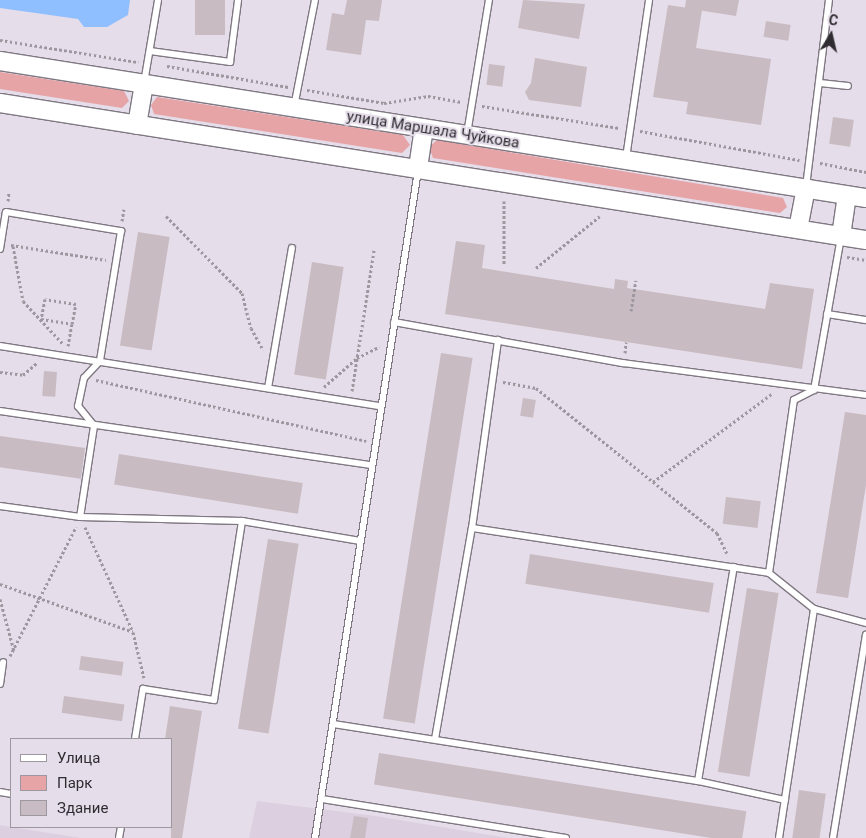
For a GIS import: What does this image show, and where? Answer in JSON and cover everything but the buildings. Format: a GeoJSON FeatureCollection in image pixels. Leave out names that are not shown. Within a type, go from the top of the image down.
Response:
{"type":"FeatureCollection","features":[{"type":"Feature","properties":{"kind":"main road","name":"улица Маршала Чуйкова"},"geometry":{"type":"LineString","coordinates":[[0,61],[866,198]]}},
{"type":"Feature","properties":{"kind":"main road"},"geometry":{"type":"LineString","coordinates":[[137,125],[144,84]]}},
{"type":"Feature","properties":{"kind":"main road"},"geometry":{"type":"LineString","coordinates":[[0,104],[418,168],[866,240]]}},
{"type":"Feature","properties":{"kind":"main road"},"geometry":{"type":"LineString","coordinates":[[418,168],[424,128]]}},
{"type":"Feature","properties":{"kind":"main road"},"geometry":{"type":"LineString","coordinates":[[798,230],[806,188]]}},
{"type":"Feature","properties":{"kind":"main road"},"geometry":{"type":"LineString","coordinates":[[841,236],[847,196]]}},
{"type":"Feature","properties":{"kind":"lane"},"geometry":{"type":"LineString","coordinates":[[144,84],[158,0]]}},
{"type":"Feature","properties":{"kind":"lane"},"geometry":{"type":"LineString","coordinates":[[150,51],[230,62],[238,0]]}},
{"type":"Feature","properties":{"kind":"lane"},"geometry":{"type":"LineString","coordinates":[[294,108],[315,0]]}},
{"type":"Feature","properties":{"kind":"lane"},"geometry":{"type":"LineString","coordinates":[[466,135],[489,0]]}},
{"type":"Feature","properties":{"kind":"lane"},"geometry":{"type":"LineString","coordinates":[[626,159],[648,0]]}},
{"type":"Feature","properties":{"kind":"lane"},"geometry":{"type":"LineString","coordinates":[[806,188],[829,0]]}},
{"type":"Feature","properties":{"kind":"lane"},"geometry":{"type":"LineString","coordinates":[[820,83],[848,86]]}},
{"type":"Feature","properties":{"kind":"lane"},"geometry":{"type":"LineString","coordinates":[[315,838],[374,443],[418,168]]}},
{"type":"Feature","properties":{"kind":"lane"},"geometry":{"type":"LineString","coordinates":[[0,246],[6,212],[121,231],[100,361],[84,378],[78,406],[94,426],[80,517]]}},
{"type":"Feature","properties":{"kind":"lane"},"geometry":{"type":"LineString","coordinates":[[814,390],[841,236]]}},
{"type":"Feature","properties":{"kind":"lane"},"geometry":{"type":"LineString","coordinates":[[268,388],[292,248]]}},
{"type":"Feature","properties":{"kind":"lane"},"geometry":{"type":"LineString","coordinates":[[827,314],[866,320]]}},
{"type":"Feature","properties":{"kind":"lane"},"geometry":{"type":"LineString","coordinates":[[394,322],[623,363],[814,390],[866,395]]}},
{"type":"Feature","properties":{"kind":"lane"},"geometry":{"type":"LineString","coordinates":[[435,739],[472,528],[498,340]]}},
{"type":"Feature","properties":{"kind":"lane"},"geometry":{"type":"LineString","coordinates":[[0,346],[380,406]]}},
{"type":"Feature","properties":{"kind":"lane"},"geometry":{"type":"LineString","coordinates":[[770,573],[794,400],[814,390]]}},
{"type":"Feature","properties":{"kind":"lane"},"geometry":{"type":"LineString","coordinates":[[0,411],[371,465]]}},
{"type":"Feature","properties":{"kind":"lane"},"geometry":{"type":"LineString","coordinates":[[0,506],[80,517],[242,521],[360,541]]}},
{"type":"Feature","properties":{"kind":"lane"},"geometry":{"type":"LineString","coordinates":[[135,738],[144,689],[214,700],[242,521]]}},
{"type":"Feature","properties":{"kind":"lane"},"geometry":{"type":"LineString","coordinates":[[472,528],[770,573],[814,610],[866,623]]}},
{"type":"Feature","properties":{"kind":"lane"},"geometry":{"type":"LineString","coordinates":[[698,781],[734,567]]}},
{"type":"Feature","properties":{"kind":"lane"},"geometry":{"type":"LineString","coordinates":[[779,838],[814,610]]}},
{"type":"Feature","properties":{"kind":"lane"},"geometry":{"type":"LineString","coordinates":[[833,838],[866,635]]}},
{"type":"Feature","properties":{"kind":"lane"},"geometry":{"type":"LineString","coordinates":[[0,684],[3,662]]}},
{"type":"Feature","properties":{"kind":"lane"},"geometry":{"type":"LineString","coordinates":[[333,724],[698,781],[786,800]]}},
{"type":"Feature","properties":{"kind":"lane"},"geometry":{"type":"LineString","coordinates":[[322,799],[566,838]]}},
{"type":"Feature","properties":{"kind":"path"},"geometry":{"type":"LineString","coordinates":[[0,40],[384,103],[428,96],[866,172]]}},
{"type":"Feature","properties":{"kind":"path"},"geometry":{"type":"LineString","coordinates":[[504,201],[504,265]]}},
{"type":"Feature","properties":{"kind":"path"},"geometry":{"type":"LineString","coordinates":[[166,216],[242,293],[250,328],[272,365]]}},
{"type":"Feature","properties":{"kind":"path"},"geometry":{"type":"LineString","coordinates":[[536,268],[600,216]]}},
{"type":"Feature","properties":{"kind":"path"},"geometry":{"type":"LineString","coordinates":[[0,246],[13,245],[116,262]]}},
{"type":"Feature","properties":{"kind":"path"},"geometry":{"type":"LineString","coordinates":[[13,245],[23,301],[77,358]]}},
{"type":"Feature","properties":{"kind":"path"},"geometry":{"type":"LineString","coordinates":[[350,402],[374,250]]}},
{"type":"Feature","properties":{"kind":"path"},"geometry":{"type":"LineString","coordinates":[[631,311],[636,280]]}},
{"type":"Feature","properties":{"kind":"path"},"geometry":{"type":"LineString","coordinates":[[41,319],[45,299],[76,304],[68,348]]}},
{"type":"Feature","properties":{"kind":"path"},"geometry":{"type":"LineString","coordinates":[[41,319],[72,324]]}},
{"type":"Feature","properties":{"kind":"path"},"geometry":{"type":"LineString","coordinates":[[314,396],[357,358],[391,341]]}},
{"type":"Feature","properties":{"kind":"path"},"geometry":{"type":"LineString","coordinates":[[0,372],[22,376],[42,358]]}},
{"type":"Feature","properties":{"kind":"path"},"geometry":{"type":"LineString","coordinates":[[84,378],[374,443]]}},
{"type":"Feature","properties":{"kind":"path"},"geometry":{"type":"LineString","coordinates":[[492,380],[536,388],[717,533],[734,567]]}},
{"type":"Feature","properties":{"kind":"path"},"geometry":{"type":"LineString","coordinates":[[653,482],[784,386]]}},
{"type":"Feature","properties":{"kind":"path"},"geometry":{"type":"LineString","coordinates":[[3,662],[15,652],[80,517]]}},
{"type":"Feature","properties":{"kind":"path"},"geometry":{"type":"LineString","coordinates":[[80,517],[133,632],[145,670],[144,689]]}},
{"type":"Feature","properties":{"kind":"path"},"geometry":{"type":"LineString","coordinates":[[0,584],[133,632]]}},
{"type":"Feature","properties":{"kind":"path"},"geometry":{"type":"LineString","coordinates":[[0,599],[15,652]]}},
{"type":"Feature","properties":{"kind":"shaded area"},"geometry":{"type":"Polygon","coordinates":[[[257,801],[375,816],[508,838],[249,838],[257,801]]]}},
{"type":"Feature","properties":{"kind":"shaded area"},"geometry":{"type":"Polygon","coordinates":[[[0,825],[81,838],[0,838],[0,825]]]}},
{"type":"Feature","properties":{"kind":"green space"},"geometry":{"type":"Polygon","coordinates":[[[0,72],[124,91],[129,101],[122,108],[0,89],[0,72]]]}},
{"type":"Feature","properties":{"kind":"green space"},"geometry":{"type":"Polygon","coordinates":[[[157,97],[403,135],[410,145],[402,153],[154,114],[151,105],[157,97]]]}},
{"type":"Feature","properties":{"kind":"green space"},"geometry":{"type":"Polygon","coordinates":[[[437,140],[783,198],[787,207],[780,213],[433,158],[429,147],[437,140]]]}},
{"type":"Feature","properties":{"kind":"water"},"geometry":{"type":"Polygon","coordinates":[[[0,0],[130,0],[128,15],[107,27],[84,27],[78,19],[0,8],[0,0]]]}}]}
